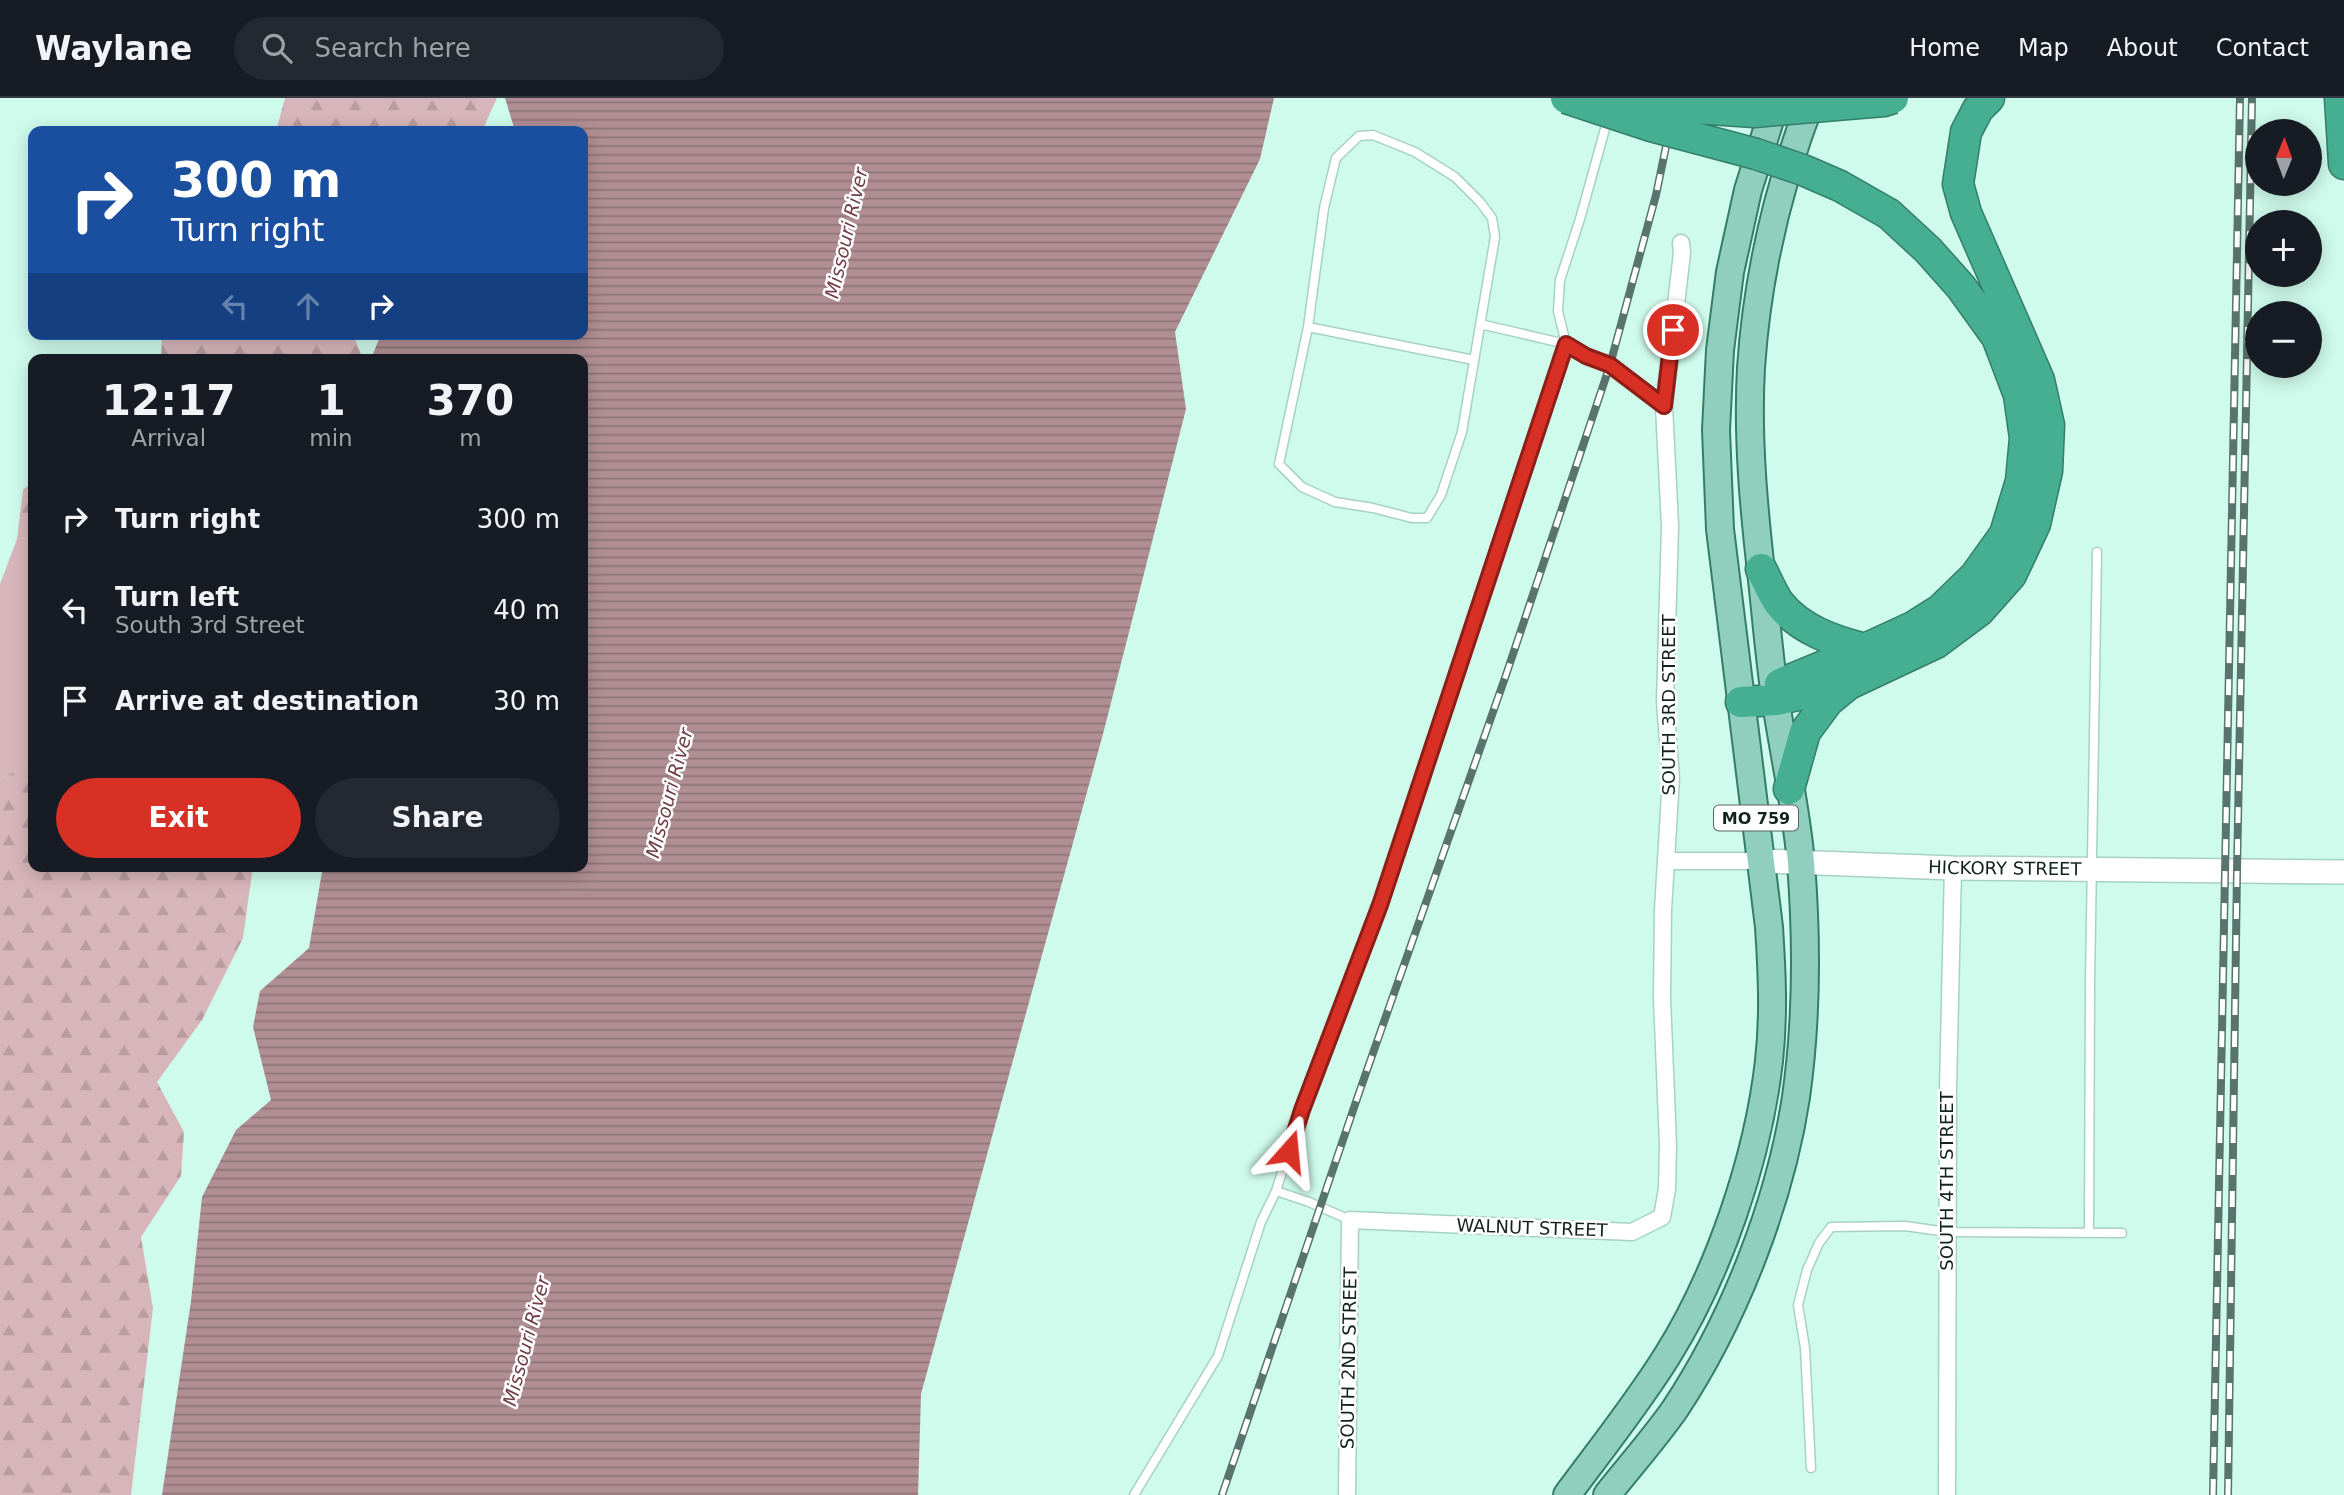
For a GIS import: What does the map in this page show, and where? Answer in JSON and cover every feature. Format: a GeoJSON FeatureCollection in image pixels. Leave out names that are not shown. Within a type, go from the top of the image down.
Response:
{"type":"FeatureCollection","features":[{"type":"Feature","properties":{"kind":"highway"},"geometry":{"type":"LineString","coordinates":[[1566,98],[1803,170],[1840,186],[1889,214],[1928,250],[1961,287],[1997,337],[2019,395],[2025,438],[2021,481],[2005,534],[1975,576],[1940,610],[1913,627],[1775,693]]}},
{"type":"Feature","properties":{"kind":"highway"},"geometry":{"type":"LineString","coordinates":[[1613,98],[1754,113],[1893,98]]}},
{"type":"Feature","properties":{"kind":"highway"},"geometry":{"type":"LineString","coordinates":[[1789,789],[1805,732],[1828,701],[1851,683],[1936,643],[1979,611],[2011,575],[2035,524],[2047,471],[2049,425],[2039,380],[1966,213],[1958,184],[1966,132],[1989,98]]}},
{"type":"Feature","properties":{"kind":"highway"},"geometry":{"type":"LineString","coordinates":[[2340,98],[2344,164]]}},
{"type":"Feature","properties":{"kind":"highway"},"geometry":{"type":"LineString","coordinates":[[1761,569],[1780,604],[1802,624],[1832,640],[1866,649]]}},
{"type":"Feature","properties":{"kind":"highway"},"geometry":{"type":"LineString","coordinates":[[1741,702],[1775,693],[1851,683]]}},
{"type":"Feature","properties":{"kind":"main road","name":"MO 759"},"geometry":{"type":"LineString","coordinates":[[1567,1495],[1667,1356],[1702,1291],[1734,1213],[1755,1137],[1769,1061],[1773,990],[1769,928],[1720,530],[1716,430],[1720,350],[1730,272],[1748,190],[1777,98]]}},
{"type":"Feature","properties":{"kind":"main road","name":"MO 759"},"geometry":{"type":"LineString","coordinates":[[1606,1495],[1674,1409],[1716,1338],[1754,1252],[1777,1188],[1796,1097],[1805,1001],[1801,862],[1775,693],[1761,569],[1750,445],[1751,368],[1760,294],[1774,219],[1799,131],[1812,98]]}},
{"type":"Feature","properties":{"kind":"street","name":"SOUTH 3RD STREET"},"geometry":{"type":"LineString","coordinates":[[1668,1168],[1667,1078],[1662,998],[1663,911],[1671,778],[1665,702],[1670,526],[1664,406],[1681,243]]}},
{"type":"Feature","properties":{"kind":"street","name":"HICKORY STREET"},"geometry":{"type":"LineString","coordinates":[[1666,861],[1762,861],[1953,868],[2344,872]]}},
{"type":"Feature","properties":{"kind":"street","name":"SOUTH 4TH STREET"},"geometry":{"type":"LineString","coordinates":[[1947,1495],[1948,1088],[1953,868]]}},
{"type":"Feature","properties":{"kind":"street","name":"WALNUT STREET"},"geometry":{"type":"LineString","coordinates":[[1350,1220],[1632,1232],[1662,1217],[1668,1168]]}},
{"type":"Feature","properties":{"kind":"street","name":"SOUTH 2ND STREET"},"geometry":{"type":"LineString","coordinates":[[1347,1495],[1350,1220]]}},
{"type":"Feature","properties":{"kind":"lane"},"geometry":{"type":"LineString","coordinates":[[1133,1495],[1218,1356],[1261,1222],[1276,1191],[1302,1110],[1380,905],[1566,344],[1558,311],[1560,280],[1580,219],[1613,98]]}},
{"type":"Feature","properties":{"kind":"lane"},"geometry":{"type":"LineString","coordinates":[[1359,135],[1373,135],[1425,158],[1455,177],[1492,218],[1495,237],[1480,324],[1462,432],[1441,495],[1427,518],[1412,518],[1335,502],[1302,487],[1279,464],[1308,327],[1324,208],[1336,158],[1359,135]]}},
{"type":"Feature","properties":{"kind":"lane"},"geometry":{"type":"LineString","coordinates":[[1480,324],[1566,344],[1586,356],[1610,365],[1664,406]]}},
{"type":"Feature","properties":{"kind":"lane"},"geometry":{"type":"LineString","coordinates":[[1308,327],[1474,359]]}},
{"type":"Feature","properties":{"kind":"lane"},"geometry":{"type":"LineString","coordinates":[[2089,1232],[2091,869],[2097,552]]}},
{"type":"Feature","properties":{"kind":"lane"},"geometry":{"type":"LineString","coordinates":[[1276,1191],[1350,1220]]}},
{"type":"Feature","properties":{"kind":"lane"},"geometry":{"type":"LineString","coordinates":[[1811,1468],[1805,1348],[1798,1305],[1807,1270],[1819,1243],[1831,1227],[1906,1226],[1947,1232],[2122,1233]]}},
{"type":"Feature","properties":{"kind":"green space"},"geometry":{"type":"Polygon","coordinates":[[[285,98],[497,98],[484,126],[277,126],[285,98]]]}},
{"type":"Feature","properties":{"kind":"green space"},"geometry":{"type":"Polygon","coordinates":[[[162,340],[355,340],[361,354],[161,354],[162,340]]]}},
{"type":"Feature","properties":{"kind":"green space"},"geometry":{"type":"Polygon","coordinates":[[[28,486],[28,538],[17,539],[23,490],[28,486]]]}},
{"type":"Feature","properties":{"kind":"green space"},"geometry":{"type":"Polygon","coordinates":[[[28,538],[28,765],[0,779],[0,584],[17,539],[28,538]]]}},
{"type":"Feature","properties":{"kind":"green space"},"geometry":{"type":"Polygon","coordinates":[[[28,765],[28,872],[252,872],[243,938],[202,1020],[157,1082],[184,1132],[181,1176],[141,1237],[153,1308],[131,1495],[0,1495],[0,779],[28,765]]]}},
{"type":"Feature","properties":{"kind":"water","name":"Missouri River"},"geometry":{"type":"Polygon","coordinates":[[[505,98],[1274,98],[1260,159],[1175,332],[1186,409],[1103,734],[921,1394],[918,1495],[162,1495],[191,1301],[202,1197],[236,1130],[271,1100],[253,1027],[260,991],[309,948],[322,872],[588,872],[588,354],[373,354],[379,340],[588,340],[588,126],[513,126],[505,98]]]}},
{"type":"Feature","properties":{"kind":"railway"},"geometry":{"type":"LineString","coordinates":[[1222,1495],[1360,1090],[1506,675],[1610,365],[1656,195],[1676,98]]}},
{"type":"Feature","properties":{"kind":"railway"},"geometry":{"type":"LineString","coordinates":[[2213,1495],[2240,98]]}},
{"type":"Feature","properties":{"kind":"railway"},"geometry":{"type":"LineString","coordinates":[[2228,1495],[2252,98]]}},
{"type":"Feature","properties":{"kind":"route"},"geometry":{"type":"LineString","coordinates":[[1289,1151],[1380,905],[1566,344],[1586,356],[1610,365],[1664,406],[1673,330]]}}]}
